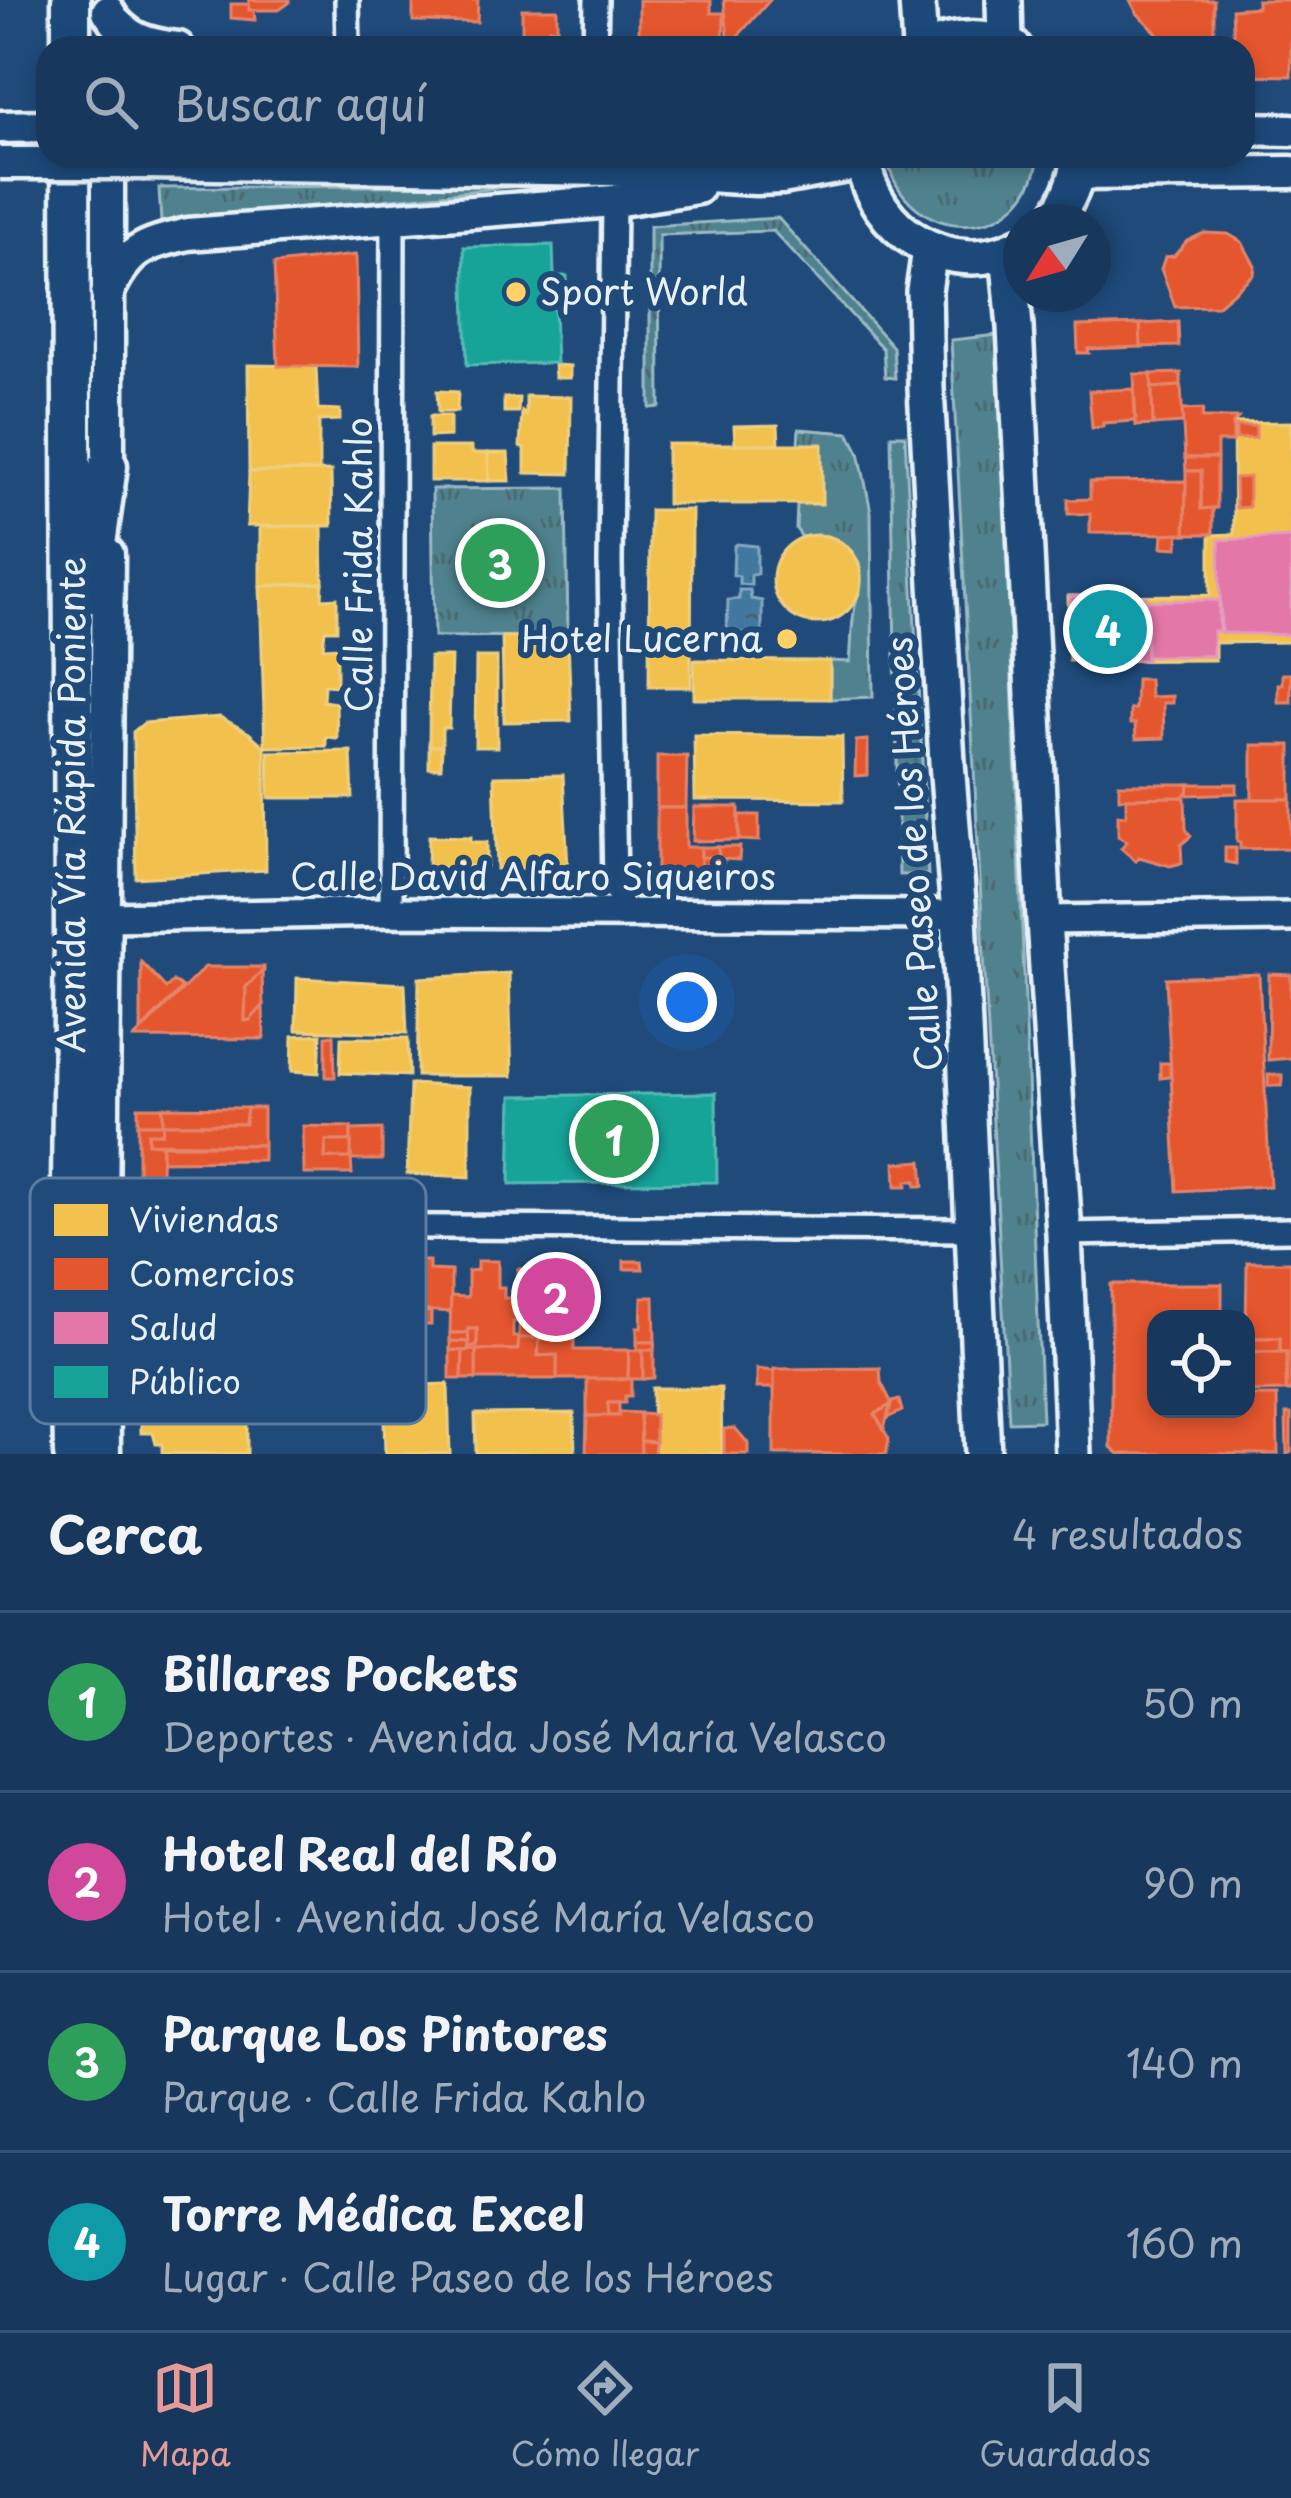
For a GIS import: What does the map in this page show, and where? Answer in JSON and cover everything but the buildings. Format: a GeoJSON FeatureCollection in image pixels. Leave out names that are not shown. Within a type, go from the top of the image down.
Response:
{"type":"FeatureCollection","features":[{"type":"Feature","properties":{"kind":"highway"},"geometry":{"type":"LineString","coordinates":[[71,0],[71,36]]}},
{"type":"Feature","properties":{"kind":"highway","name":"Avenida Vía Rápida Poniente"},"geometry":{"type":"LineString","coordinates":[[71,168],[71,1178]]}},
{"type":"Feature","properties":{"kind":"highway"},"geometry":{"type":"LineString","coordinates":[[72,716],[108,466]]}},
{"type":"Feature","properties":{"kind":"highway","name":"Avenida Vía Rápida Poniente"},"geometry":{"type":"LineString","coordinates":[[73,1424],[73,1454]]}},
{"type":"Feature","properties":{"kind":"main road"},"geometry":{"type":"LineString","coordinates":[[917,0],[922,36]]}},
{"type":"Feature","properties":{"kind":"main road"},"geometry":{"type":"LineString","coordinates":[[1004,0],[1008,36]]}},
{"type":"Feature","properties":{"kind":"main road"},"geometry":{"type":"LineString","coordinates":[[108,6],[116,26],[131,36]]}},
{"type":"Feature","properties":{"kind":"main road"},"geometry":{"type":"LineString","coordinates":[[0,127],[36,126]]}},
{"type":"Feature","properties":{"kind":"main road"},"geometry":{"type":"LineString","coordinates":[[1255,129],[1291,130]]}},
{"type":"Feature","properties":{"kind":"main road"},"geometry":{"type":"LineString","coordinates":[[0,163],[36,163]]}},
{"type":"Feature","properties":{"kind":"main road","name":"Avenida Vía Rápida Poniente"},"geometry":{"type":"LineString","coordinates":[[103,1178],[108,168]]}},
{"type":"Feature","properties":{"kind":"main road"},"geometry":{"type":"LineString","coordinates":[[477,168],[756,179],[824,168]]}},
{"type":"Feature","properties":{"kind":"main road"},"geometry":{"type":"LineString","coordinates":[[864,168],[870,190],[905,236],[956,257],[1003,252]]}},
{"type":"Feature","properties":{"kind":"main road"},"geometry":{"type":"LineString","coordinates":[[1065,204],[1078,168]]}},
{"type":"Feature","properties":{"kind":"main road"},"geometry":{"type":"LineString","coordinates":[[1170,168],[1291,172]]}},
{"type":"Feature","properties":{"kind":"main road"},"geometry":{"type":"LineString","coordinates":[[107,295],[117,273],[147,244],[188,234],[614,201],[756,179]]}},
{"type":"Feature","properties":{"kind":"main road","name":"Calle Paseo de los Héroes"},"geometry":{"type":"LineString","coordinates":[[930,250],[924,291],[926,389],[958,914],[983,1454]]}},
{"type":"Feature","properties":{"kind":"main road"},"geometry":{"type":"LineString","coordinates":[[1015,312],[1073,1454]]}},
{"type":"Feature","properties":{"kind":"main road","name":"Avenida Vía Rápida Poniente"},"geometry":{"type":"LineString","coordinates":[[104,1424],[104,1454]]}},
{"type":"Feature","properties":{"kind":"street"},"geometry":{"type":"LineString","coordinates":[[347,0],[347,36]]}},
{"type":"Feature","properties":{"kind":"street"},"geometry":{"type":"LineString","coordinates":[[595,36],[596,0]]}},
{"type":"Feature","properties":{"kind":"street"},"geometry":{"type":"LineString","coordinates":[[614,201],[610,623],[615,904]]}},
{"type":"Feature","properties":{"kind":"street","name":"Calle Frida Kahlo"},"geometry":{"type":"LineString","coordinates":[[391,912],[393,218]]}},
{"type":"Feature","properties":{"kind":"street","name":"Calle David Alfaro Siqueiros"},"geometry":{"type":"LineString","coordinates":[[106,916],[615,904],[958,914]]}},
{"type":"Feature","properties":{"kind":"street"},"geometry":{"type":"LineString","coordinates":[[1044,920],[1291,917]]}},
{"type":"Feature","properties":{"kind":"street"},"geometry":{"type":"LineString","coordinates":[[426,1227],[974,1230]]}},
{"type":"Feature","properties":{"kind":"street"},"geometry":{"type":"LineString","coordinates":[[1064,1234],[1291,1230]]}},
{"type":"Feature","properties":{"kind":"green space"},"geometry":{"type":"Polygon","coordinates":[[[891,168],[1035,168],[1030,186],[1015,204],[1003,204],[1003,213],[990,220],[965,225],[916,208],[891,168]]]}},
{"type":"Feature","properties":{"kind":"green space"},"geometry":{"type":"Polygon","coordinates":[[[538,184],[161,223],[159,188],[538,184]]]}},
{"type":"Feature","properties":{"kind":"green space"},"geometry":{"type":"Polygon","coordinates":[[[778,218],[893,347],[895,378],[885,377],[883,349],[773,231],[659,235],[660,407],[650,408],[650,226],[778,218]]]}},
{"type":"Feature","properties":{"kind":"green space"},"geometry":{"type":"Polygon","coordinates":[[[998,335],[1042,1421],[1009,1422],[951,340],[998,335]]]}},
{"type":"Feature","properties":{"kind":"green space"},"geometry":{"type":"Polygon","coordinates":[[[799,429],[849,433],[859,452],[871,512],[873,697],[830,699],[830,661],[850,662],[861,571],[844,545],[825,537],[802,537],[796,529],[797,504],[822,503],[798,444],[799,429]]]}},
{"type":"Feature","properties":{"kind":"green space"},"geometry":{"type":"Polygon","coordinates":[[[891,435],[905,435],[928,875],[899,875],[891,435]]]}},
{"type":"Feature","properties":{"kind":"green space"},"geometry":{"type":"Polygon","coordinates":[[[566,488],[568,636],[434,637],[432,489],[566,488]]]}},
{"type":"Feature","properties":{"kind":"water"},"geometry":{"type":"Polygon","coordinates":[[[737,544],[757,546],[757,574],[751,575],[751,585],[739,584],[739,576],[733,575],[737,544]]]}},
{"type":"Feature","properties":{"kind":"water"},"geometry":{"type":"Polygon","coordinates":[[[739,590],[750,590],[751,599],[762,601],[759,634],[727,630],[728,600],[739,599],[739,590]]]}},
{"type":"Feature","properties":{"kind":"place","name":"Sport World"},"geometry":{"type":"Point","coordinates":[516,292]}},
{"type":"Feature","properties":{"kind":"place","name":"Parque Los Pintores"},"geometry":{"type":"Point","coordinates":[500,563]}},
{"type":"Feature","properties":{"kind":"place","name":"Torre Médica Excel"},"geometry":{"type":"Point","coordinates":[1108,629]}},
{"type":"Feature","properties":{"kind":"place","name":"Hotel Lucerna"},"geometry":{"type":"Point","coordinates":[787,639]}},
{"type":"Feature","properties":{"kind":"place","name":"Billares Pockets"},"geometry":{"type":"Point","coordinates":[614,1139]}},
{"type":"Feature","properties":{"kind":"place","name":"Hotel Real del Río"},"geometry":{"type":"Point","coordinates":[556,1297]}}]}
